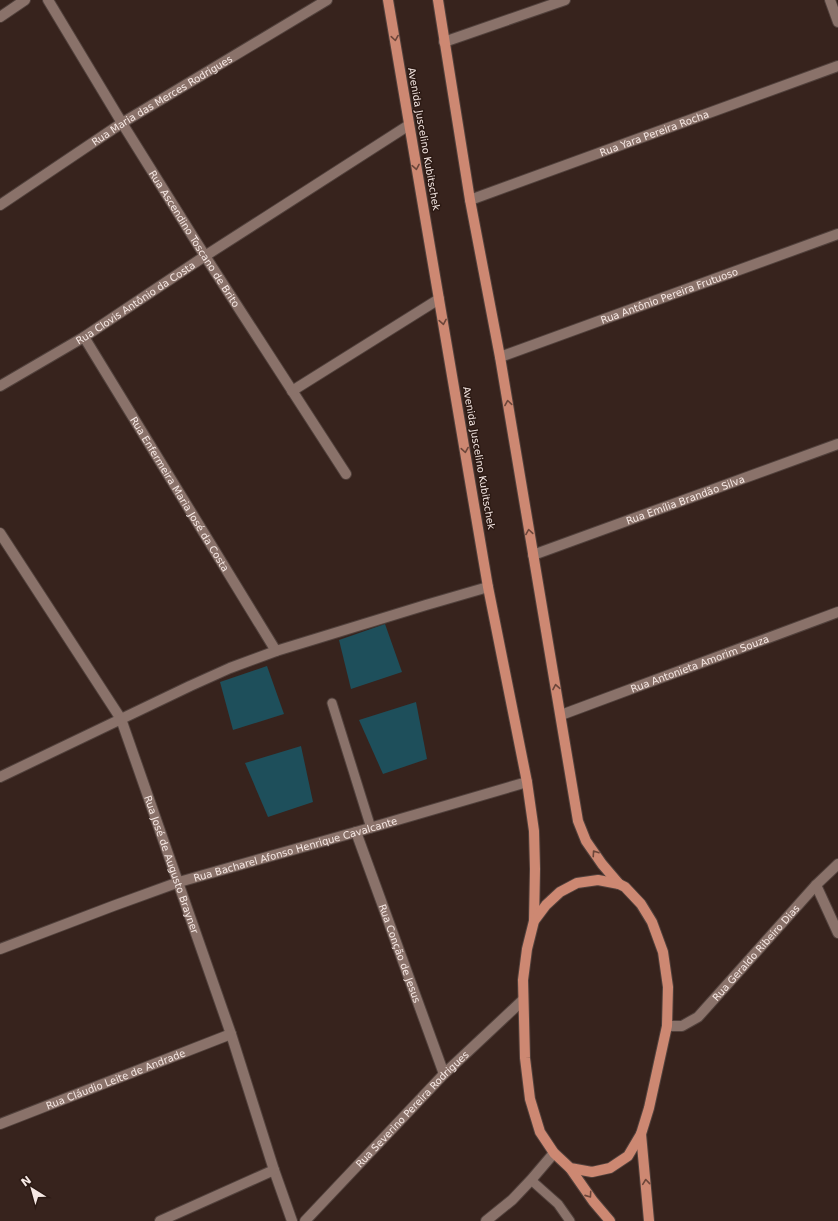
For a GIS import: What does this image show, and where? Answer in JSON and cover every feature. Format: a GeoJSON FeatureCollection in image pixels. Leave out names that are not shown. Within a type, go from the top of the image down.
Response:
{"type":"FeatureCollection","features":[{"type":"Feature","properties":{"kind":"main road","name":"Avenida Juscelino Kubitschek"},"geometry":{"type":"LineString","coordinates":[[388,0],[488,587],[527,782],[534,831],[534,921]]}},
{"type":"Feature","properties":{"kind":"main road"},"geometry":{"type":"LineString","coordinates":[[438,0],[470,200],[500,357],[578,821],[586,841],[602,864],[619,884]]}},
{"type":"Feature","properties":{"kind":"main road"},"geometry":{"type":"LineString","coordinates":[[570,1168],[592,1172],[610,1168],[628,1156],[641,1134],[649,1108],[667,1026],[668,987],[663,952],[652,922],[641,904],[625,887],[619,884],[598,880],[577,883],[560,892],[546,905],[534,921],[526,949],[523,980],[525,1058],[530,1099],[540,1132],[554,1153],[570,1168],[593,1201],[610,1221]]}},
{"type":"Feature","properties":{"kind":"main road"},"geometry":{"type":"LineString","coordinates":[[641,1134],[649,1221]]}},
{"type":"Feature","properties":{"kind":"street"},"geometry":{"type":"LineString","coordinates":[[0,17],[25,0]]}},
{"type":"Feature","properties":{"kind":"street","name":"Rua Ascendino Toscano de Brito"},"geometry":{"type":"LineString","coordinates":[[48,0],[122,123],[205,256],[346,474]]}},
{"type":"Feature","properties":{"kind":"street","name":"Rua Maria das Merces Rodrigues"},"geometry":{"type":"LineString","coordinates":[[0,205],[122,123],[327,0]]}},
{"type":"Feature","properties":{"kind":"street"},"geometry":{"type":"LineString","coordinates":[[444,42],[565,0]]}},
{"type":"Feature","properties":{"kind":"street"},"geometry":{"type":"LineString","coordinates":[[830,0],[838,22]]}},
{"type":"Feature","properties":{"kind":"street","name":"Rua Yara Pereira Rocha"},"geometry":{"type":"LineString","coordinates":[[470,200],[838,66]]}},
{"type":"Feature","properties":{"kind":"street","name":"Rua Clovis Antônio da Costa"},"geometry":{"type":"LineString","coordinates":[[0,386],[84,337],[205,256],[409,125]]}},
{"type":"Feature","properties":{"kind":"street","name":"Rua Antônio Pereira Frutuoso"},"geometry":{"type":"LineString","coordinates":[[500,357],[838,234]]}},
{"type":"Feature","properties":{"kind":"street"},"geometry":{"type":"LineString","coordinates":[[292,391],[439,299]]}},
{"type":"Feature","properties":{"kind":"street","name":"Rua Enfermeira Maria José da Costa"},"geometry":{"type":"LineString","coordinates":[[84,337],[276,652]]}},
{"type":"Feature","properties":{"kind":"street","name":"Rua Emília Brandão Silva"},"geometry":{"type":"LineString","coordinates":[[533,555],[838,444]]}},
{"type":"Feature","properties":{"kind":"street","name":"Rua José de Augusto Brayner"},"geometry":{"type":"LineString","coordinates":[[0,533],[121,719],[231,1034],[274,1170],[292,1221]]}},
{"type":"Feature","properties":{"kind":"street"},"geometry":{"type":"LineString","coordinates":[[0,777],[230,668],[276,652],[488,587]]}},
{"type":"Feature","properties":{"kind":"street","name":"Rua Antonieta Amorim Souza"},"geometry":{"type":"LineString","coordinates":[[561,714],[838,612]]}},
{"type":"Feature","properties":{"kind":"street","name":"Rua Bacharel Afonso Henrique Cavalcante"},"geometry":{"type":"LineString","coordinates":[[0,950],[179,882],[527,782]]}},
{"type":"Feature","properties":{"kind":"street","name":"Rua Conção de Jesus"},"geometry":{"type":"LineString","coordinates":[[356,832],[444,1074]]}},
{"type":"Feature","properties":{"kind":"street","name":"Rua Geraldo Ribeiro Dias"},"geometry":{"type":"LineString","coordinates":[[667,1026],[682,1026],[698,1017],[816,885],[838,864]]}},
{"type":"Feature","properties":{"kind":"street"},"geometry":{"type":"LineString","coordinates":[[816,885],[838,933]]}},
{"type":"Feature","properties":{"kind":"street","name":"Rua Severino Pereira Rodrigues"},"geometry":{"type":"LineString","coordinates":[[305,1221],[444,1074],[524,1000]]}},
{"type":"Feature","properties":{"kind":"street","name":"Rua Cláudio Leite de Andrade"},"geometry":{"type":"LineString","coordinates":[[0,1124],[231,1034]]}},
{"type":"Feature","properties":{"kind":"street"},"geometry":{"type":"LineString","coordinates":[[486,1221],[512,1200],[554,1153]]}},
{"type":"Feature","properties":{"kind":"street"},"geometry":{"type":"LineString","coordinates":[[160,1221],[274,1170]]}},
{"type":"Feature","properties":{"kind":"lane"},"geometry":{"type":"LineString","coordinates":[[332,703],[371,828]]}},
{"type":"Feature","properties":{"kind":"lane"},"geometry":{"type":"LineString","coordinates":[[531,1180],[558,1204],[570,1221]]}},
{"type":"Feature","properties":{"kind":"building"},"geometry":{"type":"Polygon","coordinates":[[[385,624],[402,672],[351,689],[339,640],[385,624]]]}},
{"type":"Feature","properties":{"kind":"building"},"geometry":{"type":"Polygon","coordinates":[[[267,666],[284,714],[233,730],[220,682],[267,666]]]}},
{"type":"Feature","properties":{"kind":"building"},"geometry":{"type":"Polygon","coordinates":[[[416,702],[427,759],[383,774],[359,720],[416,702]]]}},
{"type":"Feature","properties":{"kind":"building"},"geometry":{"type":"Polygon","coordinates":[[[301,746],[313,802],[268,817],[245,763],[301,746]]]}}]}
